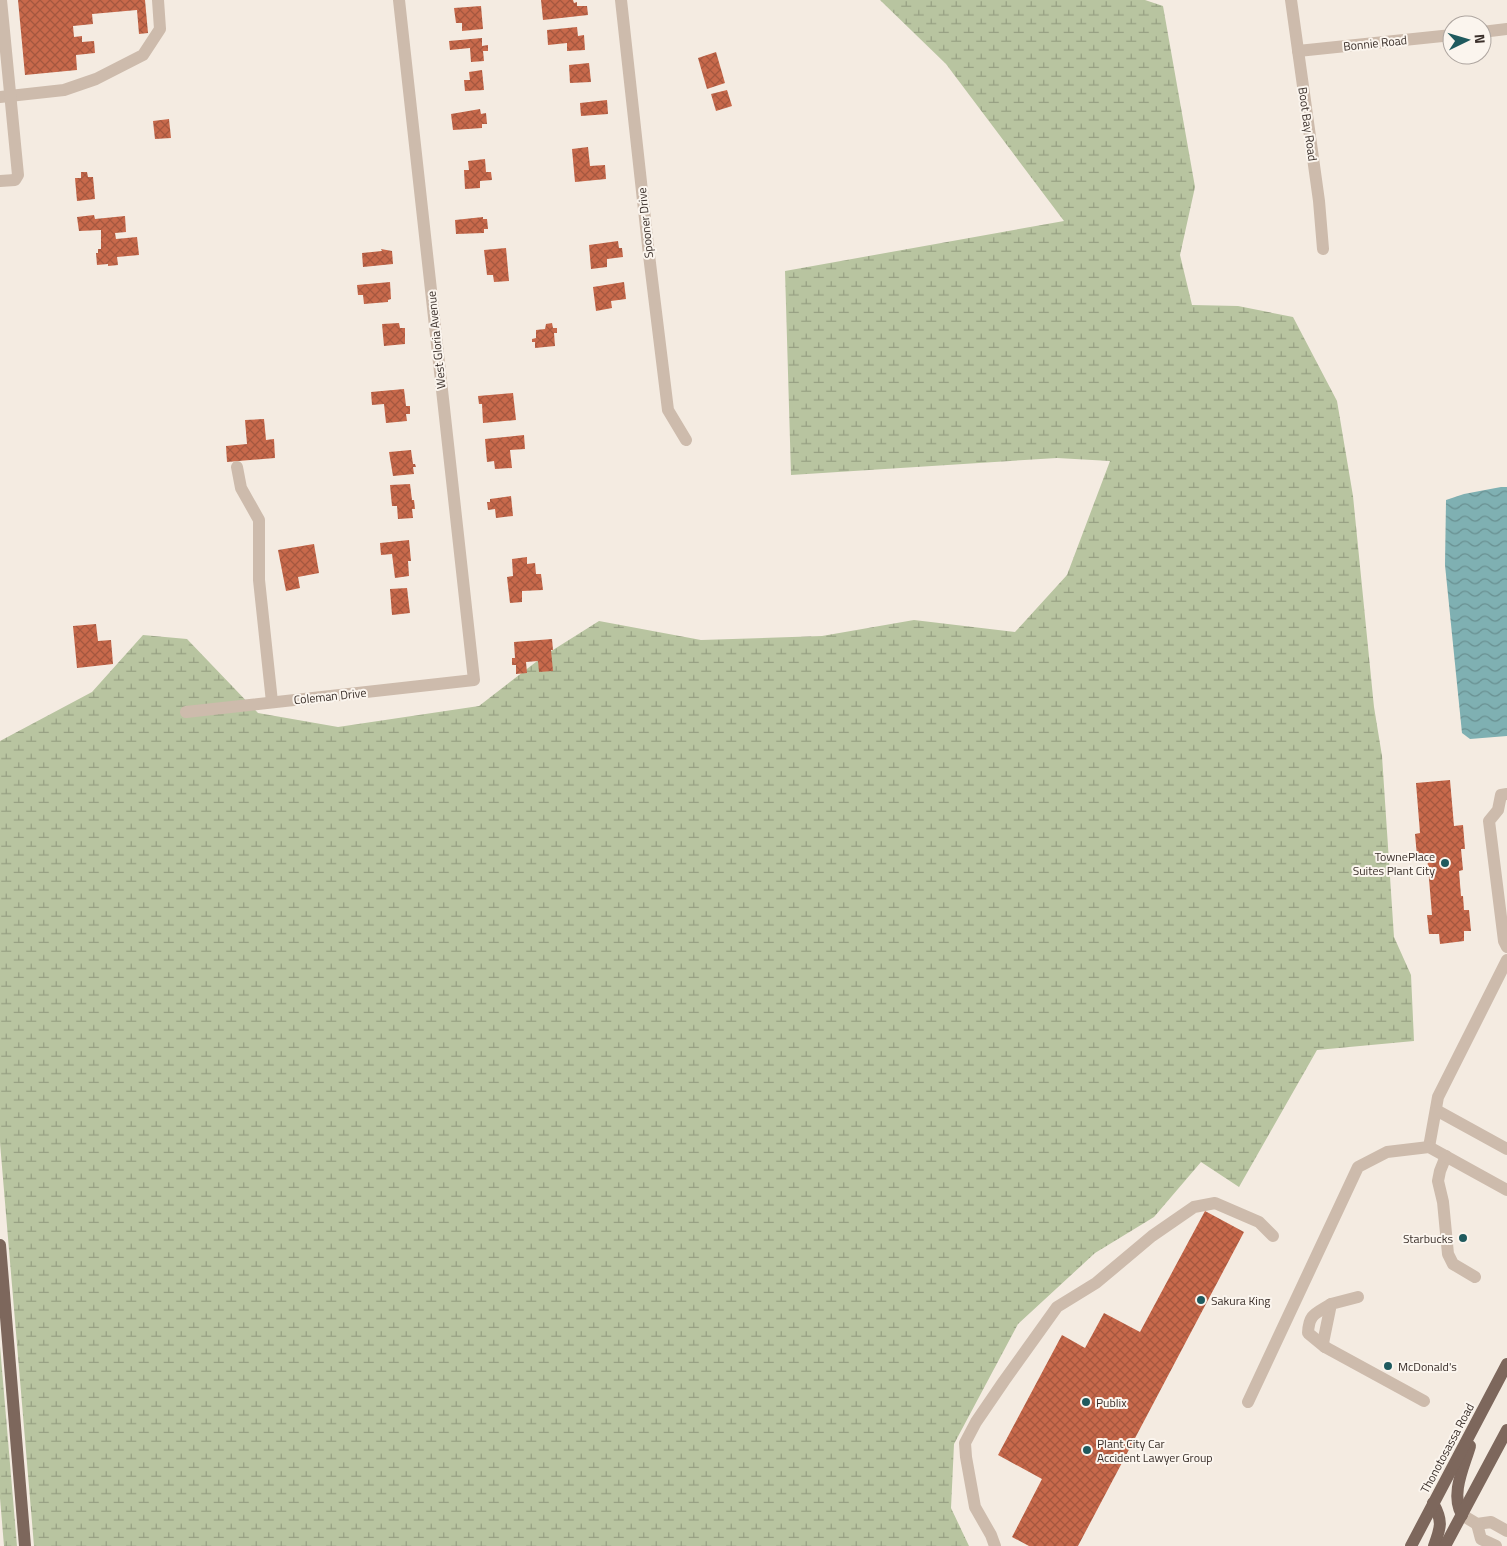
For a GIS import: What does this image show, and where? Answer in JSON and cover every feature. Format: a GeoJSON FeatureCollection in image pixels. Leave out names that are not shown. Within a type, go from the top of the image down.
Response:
{"type":"FeatureCollection","features":[{"type":"Feature","properties":{"kind":"main road"},"geometry":{"type":"LineString","coordinates":[[0,1245],[26,1546]]}},
{"type":"Feature","properties":{"kind":"main road","name":"Thonotosassa Road"},"geometry":{"type":"LineString","coordinates":[[1411,1546],[1507,1364]]}},
{"type":"Feature","properties":{"kind":"main road"},"geometry":{"type":"LineString","coordinates":[[1462,1515],[1457,1506],[1457,1494],[1477,1422]]}},
{"type":"Feature","properties":{"kind":"main road"},"geometry":{"type":"LineString","coordinates":[[1446,1546],[1507,1430]]}},
{"type":"Feature","properties":{"kind":"main road"},"geometry":{"type":"LineString","coordinates":[[1434,1503],[1440,1517],[1439,1532],[1434,1546]]}},
{"type":"Feature","properties":{"kind":"street"},"geometry":{"type":"LineString","coordinates":[[0,181],[15,180],[18,175],[5,97],[1,0]]}},
{"type":"Feature","properties":{"kind":"street"},"geometry":{"type":"LineString","coordinates":[[5,97],[64,90],[96,79],[143,55],[160,28],[158,0]]}},
{"type":"Feature","properties":{"kind":"street","name":"West Gloria Avenue"},"geometry":{"type":"LineString","coordinates":[[399,0],[474,680]]}},
{"type":"Feature","properties":{"kind":"street","name":"Spooner Drive"},"geometry":{"type":"LineString","coordinates":[[621,0],[668,410],[686,440]]}},
{"type":"Feature","properties":{"kind":"street","name":"Boot Bay Road"},"geometry":{"type":"LineString","coordinates":[[1291,0],[1319,201],[1323,249]]}},
{"type":"Feature","properties":{"kind":"street"},"geometry":{"type":"LineString","coordinates":[[1492,31],[1507,29]]}},
{"type":"Feature","properties":{"kind":"street","name":"Bonnie Road"},"geometry":{"type":"LineString","coordinates":[[1298,51],[1442,36]]}},
{"type":"Feature","properties":{"kind":"street"},"geometry":{"type":"LineString","coordinates":[[237,467],[241,488],[259,520],[259,580],[272,702]]}},
{"type":"Feature","properties":{"kind":"street","name":"Coleman Drive"},"geometry":{"type":"LineString","coordinates":[[186,712],[474,680]]}},
{"type":"Feature","properties":{"kind":"street"},"geometry":{"type":"LineString","coordinates":[[1507,794],[1501,795],[1498,810],[1490,821],[1504,941],[1507,947]]}},
{"type":"Feature","properties":{"kind":"street"},"geometry":{"type":"LineString","coordinates":[[1429,1147],[1438,1098],[1507,960]]}},
{"type":"Feature","properties":{"kind":"street"},"geometry":{"type":"LineString","coordinates":[[1436,1110],[1507,1149]]}},
{"type":"Feature","properties":{"kind":"street"},"geometry":{"type":"LineString","coordinates":[[1248,1402],[1358,1168],[1387,1152],[1429,1147],[1507,1190]]}},
{"type":"Feature","properties":{"kind":"street"},"geometry":{"type":"LineString","coordinates":[[1446,1156],[1438,1181],[1443,1202],[1448,1254],[1453,1264],[1475,1277]]}},
{"type":"Feature","properties":{"kind":"street"},"geometry":{"type":"LineString","coordinates":[[995,1546],[976,1506],[965,1443],[976,1422],[1057,1307],[1096,1283],[1152,1236],[1194,1207],[1215,1203],[1259,1222],[1273,1236]]}},
{"type":"Feature","properties":{"kind":"street"},"geometry":{"type":"LineString","coordinates":[[1358,1297],[1331,1304],[1314,1314],[1308,1321],[1308,1334],[1325,1347],[1424,1401]]}},
{"type":"Feature","properties":{"kind":"street"},"geometry":{"type":"LineString","coordinates":[[1325,1347],[1323,1343],[1331,1304]]}},
{"type":"Feature","properties":{"kind":"street"},"geometry":{"type":"LineString","coordinates":[[1462,1515],[1477,1524],[1490,1522],[1507,1531]]}},
{"type":"Feature","properties":{"kind":"street"},"geometry":{"type":"LineString","coordinates":[[1477,1524],[1481,1539],[1496,1546]]}},
{"type":"Feature","properties":{"kind":"green space"},"geometry":{"type":"Polygon","coordinates":[[[880,0],[1145,0],[1163,6],[1195,187],[1180,255],[1192,305],[1238,306],[1293,317],[1337,401],[1353,496],[1374,707],[1382,756],[1394,937],[1411,975],[1414,1041],[1317,1050],[1239,1187],[1201,1162],[1154,1217],[1095,1253],[1018,1324],[954,1444],[951,1508],[969,1546],[34,1546],[0,1143],[0,741],[92,692],[143,635],[187,639],[258,713],[338,727],[479,706],[545,655],[599,621],[701,640],[822,636],[914,620],[1015,632],[1067,575],[1110,461],[1057,458],[791,475],[785,271],[1064,221],[946,64],[880,0]]]}},
{"type":"Feature","properties":{"kind":"green space"},"geometry":{"type":"Polygon","coordinates":[[[0,1346],[17,1546],[4,1546],[0,1498],[0,1346]]]}},
{"type":"Feature","properties":{"kind":"water"},"geometry":{"type":"Polygon","coordinates":[[[1507,487],[1507,736],[1470,739],[1462,733],[1445,565],[1446,500],[1464,494],[1507,487]]]}},
{"type":"Feature","properties":{"kind":"building"},"geometry":{"type":"Polygon","coordinates":[[[18,0],[145,0],[148,33],[139,34],[137,10],[92,14],[93,24],[73,26],[74,37],[82,36],[82,42],[94,41],[95,53],[76,55],[77,70],[25,75],[18,0]]]}},
{"type":"Feature","properties":{"kind":"building"},"geometry":{"type":"Polygon","coordinates":[[[541,0],[573,0],[574,3],[577,2],[577,6],[587,6],[588,15],[543,20],[541,0]]]}},
{"type":"Feature","properties":{"kind":"building"},"geometry":{"type":"Polygon","coordinates":[[[481,6],[483,29],[462,31],[462,23],[456,23],[454,8],[481,6]]]}},
{"type":"Feature","properties":{"kind":"building"},"geometry":{"type":"Polygon","coordinates":[[[577,27],[578,36],[584,35],[585,50],[567,51],[567,43],[548,45],[547,30],[577,27]]]}},
{"type":"Feature","properties":{"kind":"building"},"geometry":{"type":"Polygon","coordinates":[[[482,38],[482,46],[488,45],[488,51],[483,51],[484,61],[471,62],[470,48],[450,50],[449,41],[482,38]]]}},
{"type":"Feature","properties":{"kind":"building"},"geometry":{"type":"Polygon","coordinates":[[[716,52],[725,83],[707,89],[698,58],[716,52]]]}},
{"type":"Feature","properties":{"kind":"building"},"geometry":{"type":"Polygon","coordinates":[[[589,63],[591,82],[570,83],[569,65],[589,63]]]}},
{"type":"Feature","properties":{"kind":"building"},"geometry":{"type":"Polygon","coordinates":[[[482,70],[484,90],[465,91],[464,80],[470,80],[469,72],[482,70]]]}},
{"type":"Feature","properties":{"kind":"building"},"geometry":{"type":"Polygon","coordinates":[[[727,90],[732,106],[716,111],[711,94],[727,90]]]}},
{"type":"Feature","properties":{"kind":"building"},"geometry":{"type":"Polygon","coordinates":[[[607,100],[608,114],[581,116],[580,103],[607,100]]]}},
{"type":"Feature","properties":{"kind":"building"},"geometry":{"type":"Polygon","coordinates":[[[480,109],[481,114],[486,113],[487,124],[482,124],[482,128],[453,130],[451,114],[480,109]]]}},
{"type":"Feature","properties":{"kind":"building"},"geometry":{"type":"Polygon","coordinates":[[[169,119],[171,138],[155,139],[153,121],[169,119]]]}},
{"type":"Feature","properties":{"kind":"building"},"geometry":{"type":"Polygon","coordinates":[[[588,147],[590,166],[605,165],[606,179],[575,182],[572,149],[588,147]]]}},
{"type":"Feature","properties":{"kind":"building"},"geometry":{"type":"Polygon","coordinates":[[[485,159],[486,172],[491,172],[492,180],[480,181],[480,188],[465,189],[464,170],[469,170],[468,161],[485,159]]]}},
{"type":"Feature","properties":{"kind":"building"},"geometry":{"type":"Polygon","coordinates":[[[81,172],[87,172],[88,177],[93,177],[95,199],[77,201],[75,178],[81,178],[81,172]]]}},
{"type":"Feature","properties":{"kind":"building"},"geometry":{"type":"Polygon","coordinates":[[[94,215],[95,219],[125,216],[126,232],[115,233],[116,239],[137,237],[139,255],[117,257],[118,265],[97,265],[96,253],[98,253],[98,249],[101,249],[101,230],[79,231],[77,217],[94,215]]]}},
{"type":"Feature","properties":{"kind":"building"},"geometry":{"type":"Polygon","coordinates":[[[483,217],[483,219],[487,219],[488,229],[484,229],[484,233],[456,234],[455,220],[483,217]]]}},
{"type":"Feature","properties":{"kind":"building"},"geometry":{"type":"Polygon","coordinates":[[[618,241],[619,248],[622,248],[623,257],[607,259],[607,267],[591,269],[589,245],[618,241]]]}},
{"type":"Feature","properties":{"kind":"building"},"geometry":{"type":"Polygon","coordinates":[[[506,248],[509,281],[494,282],[493,275],[487,275],[484,250],[506,248]]]}},
{"type":"Feature","properties":{"kind":"building"},"geometry":{"type":"Polygon","coordinates":[[[381,249],[392,251],[393,264],[363,267],[362,253],[382,251],[381,249]]]}},
{"type":"Feature","properties":{"kind":"building"},"geometry":{"type":"Polygon","coordinates":[[[390,282],[391,299],[388,302],[364,304],[363,295],[358,295],[357,285],[390,282]]]}},
{"type":"Feature","properties":{"kind":"building"},"geometry":{"type":"Polygon","coordinates":[[[624,282],[626,299],[611,301],[612,308],[596,311],[593,287],[624,282]]]}},
{"type":"Feature","properties":{"kind":"building"},"geometry":{"type":"Polygon","coordinates":[[[399,323],[400,328],[405,328],[405,344],[384,346],[382,324],[399,323]]]}},
{"type":"Feature","properties":{"kind":"building"},"geometry":{"type":"Polygon","coordinates":[[[552,323],[553,328],[557,328],[557,333],[554,333],[555,346],[535,348],[535,342],[532,342],[532,339],[536,338],[536,330],[545,329],[546,324],[552,323]]]}},
{"type":"Feature","properties":{"kind":"building"},"geometry":{"type":"Polygon","coordinates":[[[404,389],[406,406],[410,406],[410,414],[406,414],[407,421],[386,423],[384,404],[372,405],[371,392],[404,389]]]}},
{"type":"Feature","properties":{"kind":"building"},"geometry":{"type":"Polygon","coordinates":[[[513,393],[516,420],[483,423],[482,404],[479,404],[478,396],[513,393]]]}},
{"type":"Feature","properties":{"kind":"building"},"geometry":{"type":"Polygon","coordinates":[[[264,419],[266,440],[274,439],[275,458],[227,462],[226,446],[247,444],[245,420],[264,419]]]}},
{"type":"Feature","properties":{"kind":"building"},"geometry":{"type":"Polygon","coordinates":[[[524,435],[525,449],[510,450],[512,468],[495,469],[494,461],[487,462],[485,439],[524,435]]]}},
{"type":"Feature","properties":{"kind":"building"},"geometry":{"type":"Polygon","coordinates":[[[411,450],[413,464],[416,467],[413,467],[414,474],[393,476],[389,452],[411,450]]]}},
{"type":"Feature","properties":{"kind":"building"},"geometry":{"type":"Polygon","coordinates":[[[410,484],[415,509],[412,509],[413,518],[398,519],[397,506],[392,506],[390,485],[410,484]]]}},
{"type":"Feature","properties":{"kind":"building"},"geometry":{"type":"Polygon","coordinates":[[[511,496],[513,516],[496,518],[495,509],[488,510],[487,502],[490,502],[490,499],[511,496]]]}},
{"type":"Feature","properties":{"kind":"building"},"geometry":{"type":"Polygon","coordinates":[[[409,540],[411,561],[408,561],[409,576],[395,578],[392,554],[381,555],[380,543],[409,540]]]}},
{"type":"Feature","properties":{"kind":"building"},"geometry":{"type":"Polygon","coordinates":[[[314,544],[319,573],[298,577],[300,588],[286,591],[278,550],[314,544]]]}},
{"type":"Feature","properties":{"kind":"building"},"geometry":{"type":"Polygon","coordinates":[[[527,557],[527,564],[535,563],[536,574],[541,574],[543,590],[522,591],[522,602],[510,603],[507,577],[513,576],[512,559],[527,557]]]}},
{"type":"Feature","properties":{"kind":"building"},"geometry":{"type":"Polygon","coordinates":[[[407,588],[410,613],[392,615],[390,589],[407,588]]]}},
{"type":"Feature","properties":{"kind":"building"},"geometry":{"type":"Polygon","coordinates":[[[96,624],[98,641],[111,640],[113,664],[77,668],[73,626],[96,624]]]}},
{"type":"Feature","properties":{"kind":"building"},"geometry":{"type":"Polygon","coordinates":[[[552,639],[553,671],[539,672],[538,661],[526,662],[527,673],[516,674],[516,665],[512,665],[512,658],[515,658],[514,642],[552,639]]]}},
{"type":"Feature","properties":{"kind":"building","name":"TownePlace Suites Plant City"},"geometry":{"type":"Polygon","coordinates":[[[1450,780],[1454,826],[1463,825],[1465,849],[1461,849],[1463,870],[1459,871],[1461,896],[1463,896],[1464,910],[1469,910],[1471,931],[1464,931],[1464,941],[1440,944],[1439,934],[1429,934],[1427,915],[1432,915],[1427,855],[1417,856],[1415,834],[1420,833],[1416,783],[1450,780]]]}},
{"type":"Feature","properties":{"kind":"building"},"geometry":{"type":"Polygon","coordinates":[[[1205,1211],[1244,1232],[1078,1546],[1029,1546],[1012,1537],[1042,1479],[998,1455],[1062,1335],[1085,1348],[1104,1313],[1140,1332],[1205,1211]]]}},
{"type":"Feature","properties":{"kind":"place","name":"TownePlace Suites Plant City"},"geometry":{"type":"Point","coordinates":[1445,863]}},
{"type":"Feature","properties":{"kind":"place","name":"Starbucks"},"geometry":{"type":"Point","coordinates":[1463,1238]}},
{"type":"Feature","properties":{"kind":"place","name":"Sakura King"},"geometry":{"type":"Point","coordinates":[1201,1300]}},
{"type":"Feature","properties":{"kind":"place","name":"McDonald's"},"geometry":{"type":"Point","coordinates":[1388,1366]}},
{"type":"Feature","properties":{"kind":"place","name":"Publix"},"geometry":{"type":"Point","coordinates":[1086,1402]}},
{"type":"Feature","properties":{"kind":"place","name":"Plant City Car Accident Lawyer Group"},"geometry":{"type":"Point","coordinates":[1087,1450]}}]}
